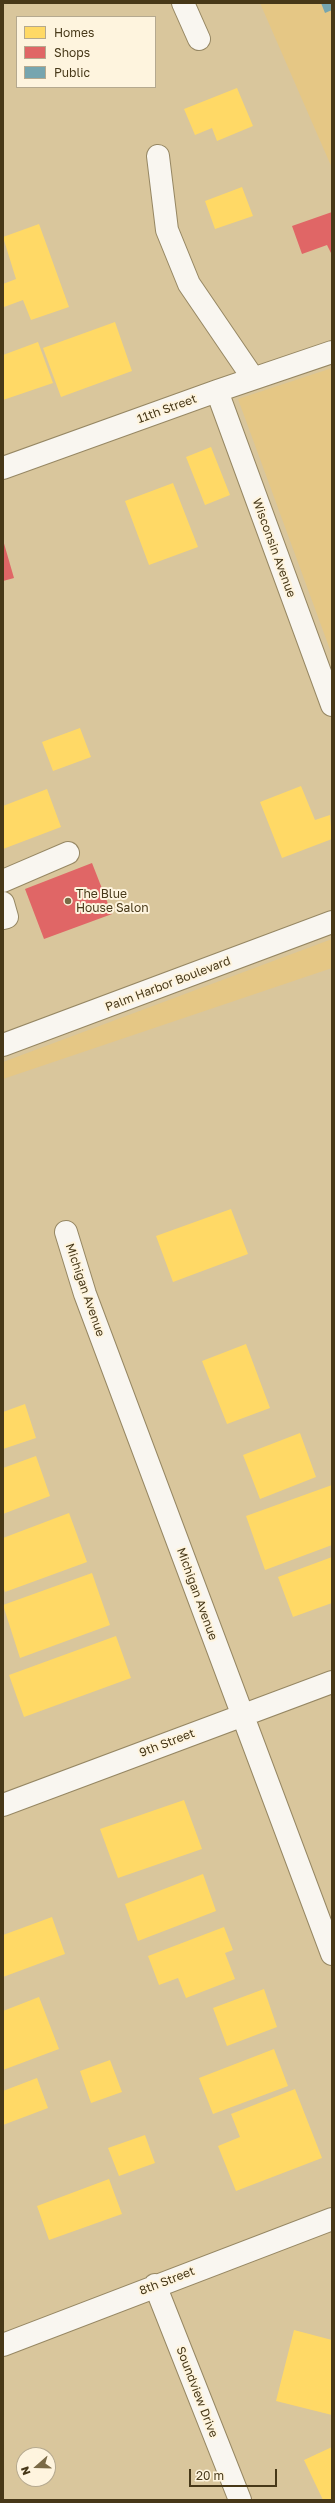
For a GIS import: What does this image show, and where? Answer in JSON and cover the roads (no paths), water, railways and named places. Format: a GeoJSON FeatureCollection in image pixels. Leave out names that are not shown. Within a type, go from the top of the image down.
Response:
{"type":"FeatureCollection","features":[{"type":"Feature","properties":{"kind":"street"},"geometry":{"type":"LineString","coordinates":[[183,3],[199,39]]}},
{"type":"Feature","properties":{"kind":"street"},"geometry":{"type":"LineString","coordinates":[[158,156],[167,230],[189,284],[253,378]]}},
{"type":"Feature","properties":{"kind":"street","name":"11th Street"},"geometry":{"type":"LineString","coordinates":[[3,468],[253,378],[332,353]]}},
{"type":"Feature","properties":{"kind":"street","name":"Wisconsin Avenue"},"geometry":{"type":"LineString","coordinates":[[217,391],[332,706]]}},
{"type":"Feature","properties":{"kind":"street"},"geometry":{"type":"LineString","coordinates":[[3,881],[68,853]]}},
{"type":"Feature","properties":{"kind":"street"},"geometry":{"type":"LineString","coordinates":[[3,903],[7,917],[3,918]]}},
{"type":"Feature","properties":{"kind":"street","name":"Palm Harbor Boulevard"},"geometry":{"type":"LineString","coordinates":[[3,1045],[332,922]]}},
{"type":"Feature","properties":{"kind":"street","name":"Michigan Avenue"},"geometry":{"type":"LineString","coordinates":[[66,1232],[88,1301],[332,1954]]}},
{"type":"Feature","properties":{"kind":"street","name":"9th Street"},"geometry":{"type":"LineString","coordinates":[[3,1805],[242,1714],[332,1682]]}},
{"type":"Feature","properties":{"kind":"street","name":"8th Street"},"geometry":{"type":"LineString","coordinates":[[5,2339],[332,2219]]}},
{"type":"Feature","properties":{"kind":"street","name":"Soundview Drive"},"geometry":{"type":"LineString","coordinates":[[155,2285],[240,2500]]}},
{"type":"Feature","properties":{"kind":"place","name":"The Blue House Salon"},"geometry":{"type":"Point","coordinates":[68,901]}}]}
